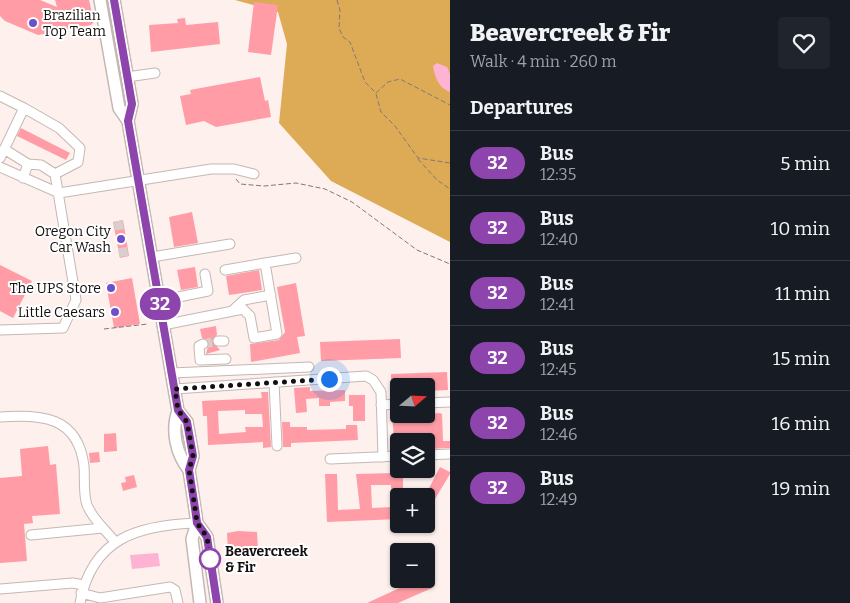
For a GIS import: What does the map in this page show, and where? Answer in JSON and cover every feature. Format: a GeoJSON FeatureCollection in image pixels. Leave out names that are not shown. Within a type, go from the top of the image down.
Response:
{"type":"FeatureCollection","features":[{"type":"Feature","properties":{"kind":"main road"},"geometry":{"type":"LineString","coordinates":[[100,0],[119,108],[128,121]]}},
{"type":"Feature","properties":{"kind":"main road"},"geometry":{"type":"LineString","coordinates":[[114,0],[132,104],[128,121],[138,181],[178,410],[187,422],[193,456],[189,470],[197,523],[192,539],[200,603]]}},
{"type":"Feature","properties":{"kind":"main road"},"geometry":{"type":"LineString","coordinates":[[102,14],[112,36],[118,70],[122,76],[128,77]]}},
{"type":"Feature","properties":{"kind":"main road"},"geometry":{"type":"LineString","coordinates":[[197,523],[207,537],[217,603]]}},
{"type":"Feature","properties":{"kind":"street"},"geometry":{"type":"LineString","coordinates":[[128,77],[155,73]]}},
{"type":"Feature","properties":{"kind":"street"},"geometry":{"type":"LineString","coordinates":[[0,96],[59,128],[80,148],[78,162],[55,174]]}},
{"type":"Feature","properties":{"kind":"street"},"geometry":{"type":"LineString","coordinates":[[0,158],[24,108]]}},
{"type":"Feature","properties":{"kind":"street"},"geometry":{"type":"LineString","coordinates":[[0,330],[63,328],[76,300],[55,174],[41,165],[28,164],[4,149]]}},
{"type":"Feature","properties":{"kind":"street"},"geometry":{"type":"LineString","coordinates":[[23,178],[28,164]]}},
{"type":"Feature","properties":{"kind":"street"},"geometry":{"type":"LineString","coordinates":[[0,167],[59,193],[211,169],[234,169],[254,174]]}},
{"type":"Feature","properties":{"kind":"street"},"geometry":{"type":"LineString","coordinates":[[152,257],[230,244]]}},
{"type":"Feature","properties":{"kind":"street"},"geometry":{"type":"LineString","coordinates":[[225,270],[296,258]]}},
{"type":"Feature","properties":{"kind":"street"},"geometry":{"type":"LineString","coordinates":[[164,324],[243,309],[250,316],[254,338],[277,334],[266,263]]}},
{"type":"Feature","properties":{"kind":"street"},"geometry":{"type":"LineString","coordinates":[[160,301],[208,291],[205,274]]}},
{"type":"Feature","properties":{"kind":"street"},"geometry":{"type":"LineString","coordinates":[[232,311],[244,300],[271,295]]}},
{"type":"Feature","properties":{"kind":"street"},"geometry":{"type":"LineString","coordinates":[[203,344],[199,346],[200,360],[226,360]]}},
{"type":"Feature","properties":{"kind":"street"},"geometry":{"type":"LineString","coordinates":[[172,373],[309,367]]}},
{"type":"Feature","properties":{"kind":"street"},"geometry":{"type":"LineString","coordinates":[[175,389],[366,376],[378,385],[381,392],[383,457]]}},
{"type":"Feature","properties":{"kind":"street"},"geometry":{"type":"LineString","coordinates":[[274,382],[277,446]]}},
{"type":"Feature","properties":{"kind":"street"},"geometry":{"type":"LineString","coordinates":[[435,403],[450,402]]}},
{"type":"Feature","properties":{"kind":"street"},"geometry":{"type":"LineString","coordinates":[[381,405],[390,404]]}},
{"type":"Feature","properties":{"kind":"street"},"geometry":{"type":"LineString","coordinates":[[0,417],[39,416],[64,427],[77,440],[83,464],[86,503],[115,542]]}},
{"type":"Feature","properties":{"kind":"street"},"geometry":{"type":"LineString","coordinates":[[435,455],[450,454]]}},
{"type":"Feature","properties":{"kind":"street"},"geometry":{"type":"LineString","coordinates":[[330,459],[390,457]]}},
{"type":"Feature","properties":{"kind":"street"},"geometry":{"type":"LineString","coordinates":[[80,603],[82,589],[91,567],[115,542],[146,528],[197,523]]}},
{"type":"Feature","properties":{"kind":"street"},"geometry":{"type":"LineString","coordinates":[[31,535],[103,528]]}},
{"type":"Feature","properties":{"kind":"street"},"geometry":{"type":"LineString","coordinates":[[0,589],[73,584],[100,598],[170,587],[175,590],[178,603]]}},
{"type":"Feature","properties":{"kind":"street"},"geometry":{"type":"LineString","coordinates":[[141,603],[142,592]]}},
{"type":"Feature","properties":{"kind":"path"},"geometry":{"type":"LineString","coordinates":[[337,0],[340,10],[338,28],[343,37],[350,42],[365,82],[376,93],[381,112],[395,126],[437,180],[450,189]]}},
{"type":"Feature","properties":{"kind":"path"},"geometry":{"type":"LineString","coordinates":[[376,93],[388,82],[400,80],[450,105]]}},
{"type":"Feature","properties":{"kind":"path"},"geometry":{"type":"LineString","coordinates":[[418,158],[450,163]]}},
{"type":"Feature","properties":{"kind":"path"},"geometry":{"type":"LineString","coordinates":[[285,184],[313,186],[338,195],[352,202],[417,250],[450,264]]}},
{"type":"Feature","properties":{"kind":"path"},"geometry":{"type":"LineString","coordinates":[[104,329],[148,324]]}},
{"type":"Feature","properties":{"kind":"shaded area"},"geometry":{"type":"Polygon","coordinates":[[[235,0],[450,0],[450,242],[331,181],[279,123],[287,44],[278,12],[235,0]]]}},
{"type":"Feature","properties":{"kind":"shaded area"},"geometry":{"type":"Polygon","coordinates":[[[437,63],[447,67],[450,74],[450,92],[440,85],[436,78],[433,66],[437,63]]]}},
{"type":"Feature","properties":{"kind":"shaded area"},"geometry":{"type":"Polygon","coordinates":[[[158,553],[160,566],[132,569],[130,555],[158,553]]]}},
{"type":"Feature","properties":{"kind":"building"},"geometry":{"type":"Polygon","coordinates":[[[0,0],[40,0],[57,7],[55,0],[89,0],[94,22],[91,25],[38,35],[5,21],[0,16],[0,0]]]}},
{"type":"Feature","properties":{"kind":"building"},"geometry":{"type":"Polygon","coordinates":[[[254,2],[278,5],[271,55],[248,52],[254,2]]]}},
{"type":"Feature","properties":{"kind":"building"},"geometry":{"type":"Polygon","coordinates":[[[185,18],[186,25],[218,22],[220,44],[151,52],[149,25],[178,23],[177,19],[185,18]]]}},
{"type":"Feature","properties":{"kind":"building"},"geometry":{"type":"Polygon","coordinates":[[[260,77],[265,101],[268,100],[271,117],[216,127],[204,121],[186,125],[180,96],[191,94],[190,90],[260,77]]]}},
{"type":"Feature","properties":{"kind":"building"},"geometry":{"type":"Polygon","coordinates":[[[21,128],[70,153],[66,160],[17,136],[21,128]]]}},
{"type":"Feature","properties":{"kind":"building"},"geometry":{"type":"Polygon","coordinates":[[[192,212],[198,243],[174,247],[169,217],[192,212]]]}},
{"type":"Feature","properties":{"kind":"building","name":"Oregon City Car Wash"},"geometry":{"type":"Polygon","coordinates":[[[123,220],[129,256],[120,258],[113,222],[123,220]]]}},
{"type":"Feature","properties":{"kind":"building"},"geometry":{"type":"Polygon","coordinates":[[[0,265],[32,281],[13,318],[0,311],[0,265]]]}},
{"type":"Feature","properties":{"kind":"building"},"geometry":{"type":"Polygon","coordinates":[[[195,267],[198,287],[181,290],[177,270],[195,267]]]}},
{"type":"Feature","properties":{"kind":"building"},"geometry":{"type":"Polygon","coordinates":[[[259,270],[262,290],[229,295],[226,276],[259,270]]]}},
{"type":"Feature","properties":{"kind":"building"},"geometry":{"type":"Polygon","coordinates":[[[132,278],[140,324],[114,328],[106,283],[132,278]]]}},
{"type":"Feature","properties":{"kind":"building"},"geometry":{"type":"Polygon","coordinates":[[[296,283],[305,336],[297,337],[300,353],[251,362],[250,344],[279,340],[285,332],[277,287],[296,283]]]}},
{"type":"Feature","properties":{"kind":"building"},"geometry":{"type":"Polygon","coordinates":[[[216,326],[217,335],[212,341],[220,350],[206,354],[209,342],[202,338],[200,329],[216,326]]]}},
{"type":"Feature","properties":{"kind":"building"},"geometry":{"type":"Polygon","coordinates":[[[400,339],[401,358],[321,361],[320,342],[400,339]]]}},
{"type":"Feature","properties":{"kind":"building"},"geometry":{"type":"Polygon","coordinates":[[[447,372],[448,390],[435,391],[435,378],[391,378],[391,374],[447,372]]]}},
{"type":"Feature","properties":{"kind":"building"},"geometry":{"type":"Polygon","coordinates":[[[310,387],[310,391],[345,390],[345,401],[330,402],[330,406],[319,406],[319,398],[306,399],[307,412],[296,413],[294,388],[310,387]]]}},
{"type":"Feature","properties":{"kind":"building"},"geometry":{"type":"Polygon","coordinates":[[[261,392],[268,392],[271,447],[263,448],[263,442],[208,445],[207,416],[203,416],[202,401],[262,398],[261,392]],[[245,410],[218,411],[219,434],[246,432],[245,427],[263,427],[262,414],[245,414],[245,410]]]}},
{"type":"Feature","properties":{"kind":"building"},"geometry":{"type":"Polygon","coordinates":[[[349,395],[365,395],[365,421],[353,421],[353,406],[349,406],[349,395]]]}},
{"type":"Feature","properties":{"kind":"building"},"geometry":{"type":"Polygon","coordinates":[[[435,413],[442,414],[443,441],[450,441],[450,448],[435,449],[435,433],[394,433],[393,423],[435,423],[435,413]]]}},
{"type":"Feature","properties":{"kind":"building"},"geometry":{"type":"Polygon","coordinates":[[[282,422],[290,422],[290,427],[307,427],[307,430],[346,429],[346,425],[357,425],[358,440],[291,443],[291,447],[283,447],[282,422]]]}},
{"type":"Feature","properties":{"kind":"building"},"geometry":{"type":"Polygon","coordinates":[[[116,433],[117,451],[104,452],[104,434],[116,433]]]}},
{"type":"Feature","properties":{"kind":"building"},"geometry":{"type":"Polygon","coordinates":[[[48,446],[50,465],[56,464],[60,514],[32,516],[33,523],[24,524],[27,561],[0,563],[0,478],[22,476],[20,449],[48,446]]]}},
{"type":"Feature","properties":{"kind":"building"},"geometry":{"type":"Polygon","coordinates":[[[99,452],[100,462],[90,463],[89,453],[99,452]]]}},
{"type":"Feature","properties":{"kind":"building"},"geometry":{"type":"Polygon","coordinates":[[[440,467],[450,472],[435,499],[435,488],[429,488],[440,467]]]}},
{"type":"Feature","properties":{"kind":"building"},"geometry":{"type":"Polygon","coordinates":[[[390,473],[390,478],[403,478],[403,488],[391,488],[391,485],[371,485],[372,508],[390,507],[390,519],[327,522],[325,474],[337,474],[338,510],[360,509],[356,474],[390,473]]]}},
{"type":"Feature","properties":{"kind":"building"},"geometry":{"type":"Polygon","coordinates":[[[134,475],[137,487],[123,491],[121,483],[126,482],[125,477],[134,475]]]}},
{"type":"Feature","properties":{"kind":"building"},"geometry":{"type":"Polygon","coordinates":[[[238,531],[257,532],[258,550],[247,550],[247,552],[228,551],[227,533],[238,531]]]}},
{"type":"Feature","properties":{"kind":"building"},"geometry":{"type":"Polygon","coordinates":[[[400,588],[432,588],[398,603],[367,603],[400,588]]]}},
{"type":"Feature","properties":{"kind":"tunnel"},"geometry":{"type":"LineString","coordinates":[[118,221],[124,257]]}},
{"type":"Feature","properties":{"kind":"tunnel"},"geometry":{"type":"LineString","coordinates":[[203,344],[218,341]]}},
{"type":"Feature","properties":{"kind":"bus line","name":"32"},"geometry":{"type":"LineString","coordinates":[[114,0],[132,104],[128,121],[178,410],[187,422],[193,456],[189,470],[197,523],[207,537],[217,603]]}},
{"type":"Feature","properties":{"kind":"place","name":"Brazilian Top Team"},"geometry":{"type":"Point","coordinates":[33,23]}},
{"type":"Feature","properties":{"kind":"place","name":"Oregon City Car Wash"},"geometry":{"type":"Point","coordinates":[121,239]}},
{"type":"Feature","properties":{"kind":"place","name":"The UPS Store"},"geometry":{"type":"Point","coordinates":[111,288]}},
{"type":"Feature","properties":{"kind":"place","name":"Little Caesars"},"geometry":{"type":"Point","coordinates":[115,312]}},
{"type":"Feature","properties":{"kind":"place","name":"Beavercreek & Fir"},"geometry":{"type":"Point","coordinates":[210,559]}},
{"type":"Feature","properties":{"kind":"route"},"geometry":{"type":"LineString","coordinates":[[210,559],[207,537],[197,523],[189,470],[193,456],[187,422],[178,410],[175,389],[329,379]]}}]}
